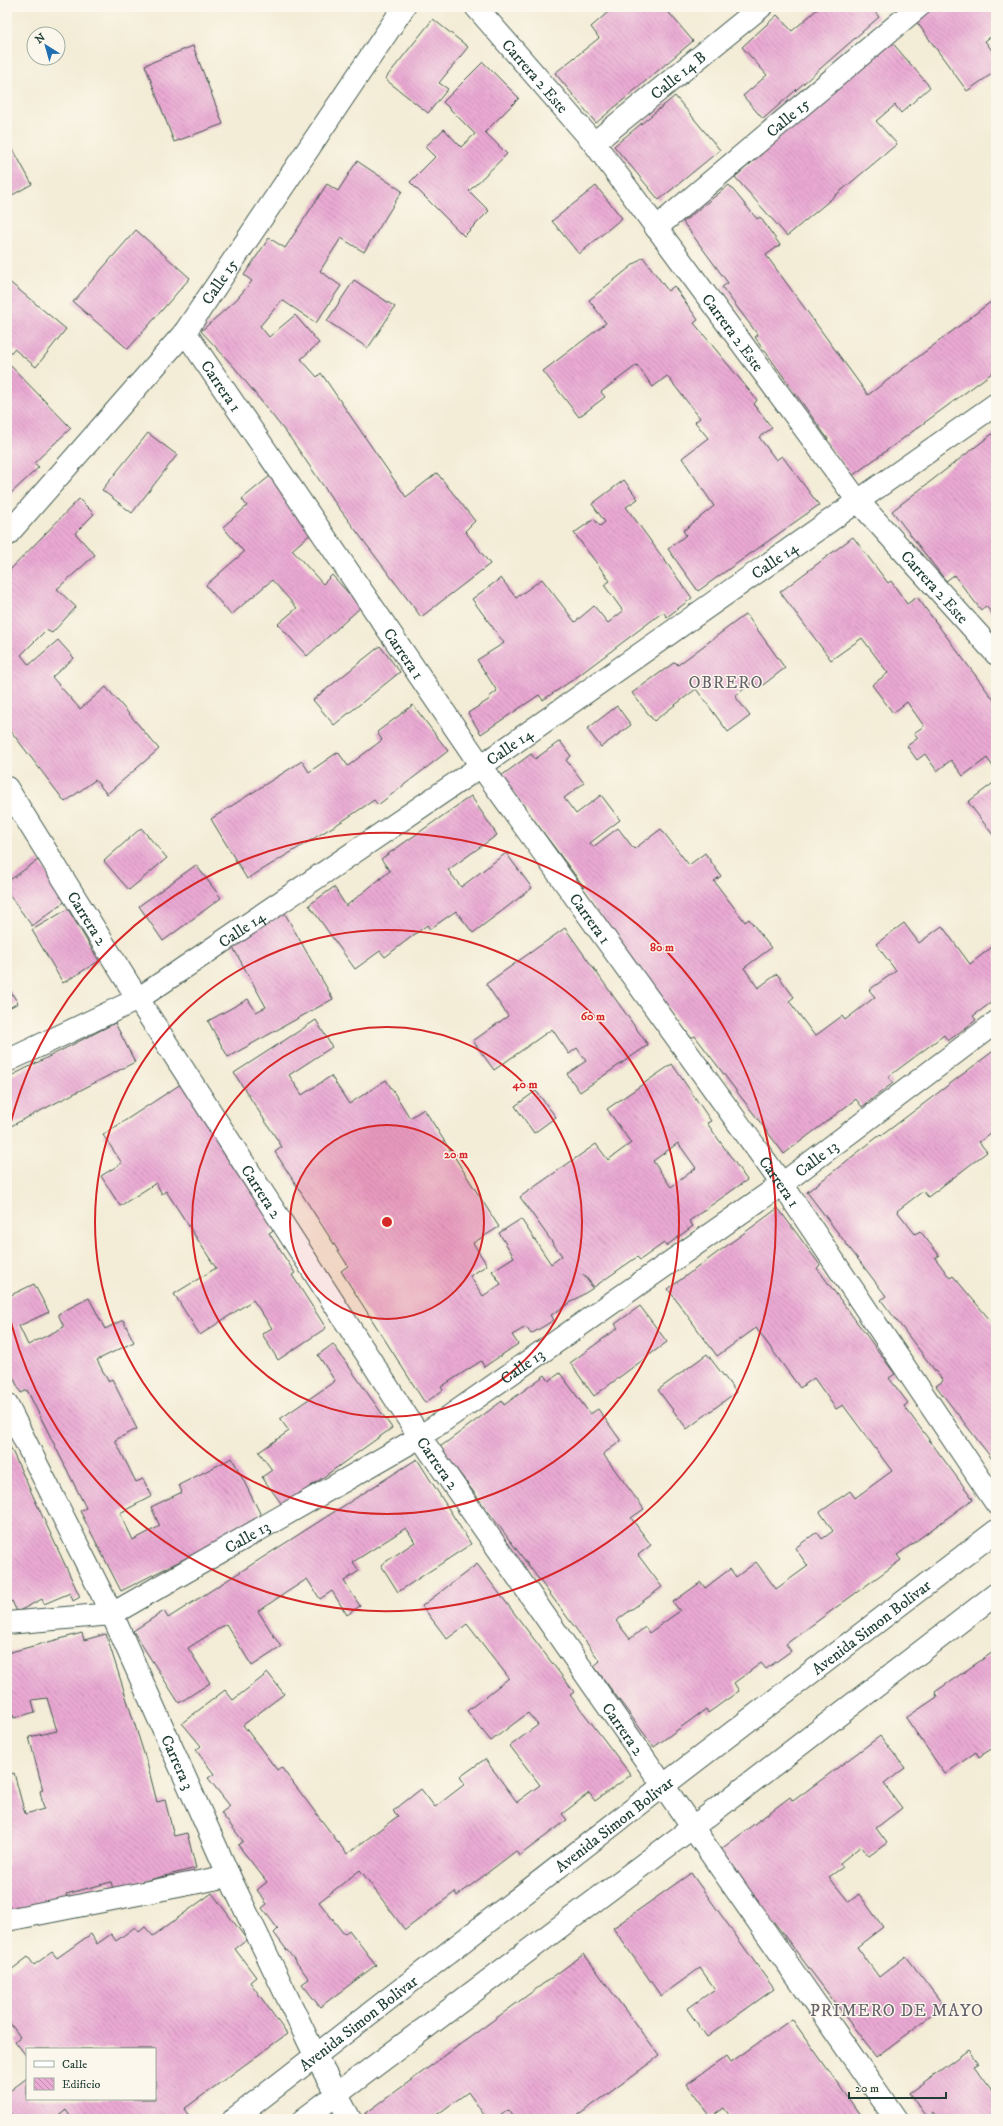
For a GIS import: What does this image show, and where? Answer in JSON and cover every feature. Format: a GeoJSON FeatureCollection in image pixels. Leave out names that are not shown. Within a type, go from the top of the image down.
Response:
{"type":"FeatureCollection","features":[{"type":"Feature","properties":{"kind":"street","name":"Calle 15"},"geometry":{"type":"LineString","coordinates":[[7,535],[186,332],[404,7]]}},
{"type":"Feature","properties":{"kind":"street","name":"Carrera 2 Este"},"geometry":{"type":"LineString","coordinates":[[476,7],[594,143],[858,501],[996,654]]}},
{"type":"Feature","properties":{"kind":"street","name":"Calle 14 B"},"geometry":{"type":"LineString","coordinates":[[594,143],[761,7]]}},
{"type":"Feature","properties":{"kind":"street","name":"Calle 15"},"geometry":{"type":"LineString","coordinates":[[656,228],[918,7]]}},
{"type":"Feature","properties":{"kind":"street","name":"Carrera 1"},"geometry":{"type":"LineString","coordinates":[[186,332],[481,766],[782,1184],[996,1503]]}},
{"type":"Feature","properties":{"kind":"street","name":"Calle 14"},"geometry":{"type":"LineString","coordinates":[[7,1061],[138,999],[481,766],[996,404]]}},
{"type":"Feature","properties":{"kind":"street","name":"Carrera 2"},"geometry":{"type":"LineString","coordinates":[[7,788],[138,999],[420,1437],[896,2119]]}},
{"type":"Feature","properties":{"kind":"street","name":"Calle 13"},"geometry":{"type":"LineString","coordinates":[[7,1622],[112,1614],[420,1437],[782,1184],[996,1022]]}},
{"type":"Feature","properties":{"kind":"street","name":"Carrera 3"},"geometry":{"type":"LineString","coordinates":[[7,1405],[112,1614],[229,1876],[315,2055],[350,2119]]}},
{"type":"Feature","properties":{"kind":"street","name":"Avenida Simon Bolivar"},"geometry":{"type":"LineString","coordinates":[[234,2119],[664,1785],[996,1531]]}},
{"type":"Feature","properties":{"kind":"street"},"geometry":{"type":"LineString","coordinates":[[304,2119],[336,2093],[693,1827],[996,1594]]}},
{"type":"Feature","properties":{"kind":"street"},"geometry":{"type":"LineString","coordinates":[[7,1920],[229,1876]]}},
{"type":"Feature","properties":{"kind":"building"},"geometry":{"type":"Polygon","coordinates":[[[614,7],[664,7],[693,41],[596,123],[555,73],[599,38],[591,27],[614,7]]]}},
{"type":"Feature","properties":{"kind":"building"},"geometry":{"type":"Polygon","coordinates":[[[820,7],[871,7],[879,17],[763,119],[743,96],[767,75],[742,47],[777,15],[792,31],[820,7]]]}},
{"type":"Feature","properties":{"kind":"building"},"geometry":{"type":"Polygon","coordinates":[[[932,7],[996,7],[996,33],[985,41],[996,56],[996,71],[967,91],[916,21],[932,7]]]}},
{"type":"Feature","properties":{"kind":"building"},"geometry":{"type":"Polygon","coordinates":[[[433,19],[468,47],[439,83],[448,89],[428,113],[385,79],[433,19]]]}},
{"type":"Feature","properties":{"kind":"building"},"geometry":{"type":"Polygon","coordinates":[[[890,40],[930,87],[901,113],[895,105],[876,121],[897,144],[787,236],[735,177],[785,131],[890,40]]]}},
{"type":"Feature","properties":{"kind":"building"},"geometry":{"type":"Polygon","coordinates":[[[193,46],[223,124],[174,142],[145,65],[193,46]]]}},
{"type":"Feature","properties":{"kind":"building"},"geometry":{"type":"Polygon","coordinates":[[[483,62],[519,98],[485,132],[507,154],[469,191],[489,211],[464,236],[410,182],[435,157],[425,147],[444,129],[461,147],[475,134],[443,102],[483,62]]]}},
{"type":"Feature","properties":{"kind":"building"},"geometry":{"type":"Polygon","coordinates":[[[675,96],[720,150],[659,200],[614,146],[675,96]]]}},
{"type":"Feature","properties":{"kind":"building"},"geometry":{"type":"Polygon","coordinates":[[[7,138],[32,184],[7,198],[7,138]]]}},
{"type":"Feature","properties":{"kind":"building"},"geometry":{"type":"Polygon","coordinates":[[[357,161],[402,191],[364,252],[341,238],[320,271],[341,286],[316,323],[282,300],[260,326],[269,337],[295,315],[319,343],[301,359],[317,377],[321,373],[406,497],[437,473],[475,521],[465,531],[490,564],[421,617],[333,500],[291,439],[235,368],[201,331],[236,300],[252,281],[244,275],[269,238],[285,248],[327,184],[338,191],[357,161]]]}},
{"type":"Feature","properties":{"kind":"building"},"geometry":{"type":"Polygon","coordinates":[[[729,185],[757,219],[760,217],[780,245],[766,255],[868,395],[996,298],[996,370],[852,476],[826,441],[828,439],[755,337],[758,335],[722,287],[728,283],[683,222],[729,185]]]}},
{"type":"Feature","properties":{"kind":"building"},"geometry":{"type":"Polygon","coordinates":[[[596,186],[622,218],[579,254],[552,221],[596,186]]]}},
{"type":"Feature","properties":{"kind":"building"},"geometry":{"type":"Polygon","coordinates":[[[136,230],[190,278],[128,349],[73,302],[136,230]]]}},
{"type":"Feature","properties":{"kind":"building"},"geometry":{"type":"Polygon","coordinates":[[[643,257],[668,291],[674,286],[698,320],[694,323],[757,400],[754,404],[772,428],[759,437],[776,460],[782,456],[819,505],[698,591],[668,549],[686,535],[683,531],[714,506],[682,458],[708,438],[695,422],[700,418],[667,376],[653,387],[637,365],[601,392],[605,397],[579,417],[543,371],[606,323],[589,300],[643,257]]]}},
{"type":"Feature","properties":{"kind":"building"},"geometry":{"type":"Polygon","coordinates":[[[7,280],[66,329],[36,367],[14,349],[7,357],[7,280]]]}},
{"type":"Feature","properties":{"kind":"building"},"geometry":{"type":"Polygon","coordinates":[[[354,280],[395,307],[368,348],[327,321],[354,280]]]}},
{"type":"Feature","properties":{"kind":"building"},"geometry":{"type":"Polygon","coordinates":[[[7,362],[71,428],[34,463],[39,467],[7,497],[7,362]]]}},
{"type":"Feature","properties":{"kind":"building"},"geometry":{"type":"Polygon","coordinates":[[[996,431],[996,619],[986,606],[981,610],[954,575],[946,581],[892,511],[996,431]]]}},
{"type":"Feature","properties":{"kind":"building"},"geometry":{"type":"Polygon","coordinates":[[[148,433],[177,455],[132,513],[102,490],[148,433]]]}},
{"type":"Feature","properties":{"kind":"building"},"geometry":{"type":"Polygon","coordinates":[[[270,476],[315,530],[292,550],[323,584],[332,575],[361,607],[307,656],[278,624],[297,608],[272,580],[231,615],[206,585],[244,552],[223,527],[247,506],[242,499],[270,476]]]}},
{"type":"Feature","properties":{"kind":"building"},"geometry":{"type":"Polygon","coordinates":[[[624,480],[638,499],[626,507],[692,598],[667,617],[663,612],[574,679],[543,700],[539,695],[481,734],[468,713],[490,699],[489,697],[497,691],[477,660],[504,643],[472,599],[501,578],[516,598],[542,579],[575,622],[594,606],[608,623],[623,611],[604,585],[610,581],[574,533],[594,519],[600,526],[605,522],[592,504],[624,480]]]}},
{"type":"Feature","properties":{"kind":"building"},"geometry":{"type":"Polygon","coordinates":[[[79,499],[94,514],[75,533],[95,555],[57,589],[76,607],[52,633],[46,630],[21,655],[29,665],[58,640],[74,658],[52,677],[80,709],[106,687],[159,749],[107,794],[95,780],[65,802],[7,726],[7,573],[79,499]]]}},
{"type":"Feature","properties":{"kind":"building"},"geometry":{"type":"Polygon","coordinates":[[[853,537],[888,583],[891,581],[907,604],[917,597],[996,703],[996,766],[994,768],[987,758],[963,776],[951,760],[937,771],[925,754],[917,760],[907,746],[918,738],[914,733],[924,726],[907,702],[893,713],[872,685],[888,673],[862,638],[831,660],[780,592],[853,537]]]}},
{"type":"Feature","properties":{"kind":"building"},"geometry":{"type":"Polygon","coordinates":[[[746,614],[785,668],[759,688],[754,681],[735,696],[750,716],[728,732],[696,689],[654,721],[632,693],[675,662],[678,665],[746,614]]]}},
{"type":"Feature","properties":{"kind":"building"},"geometry":{"type":"Polygon","coordinates":[[[380,646],[400,672],[334,725],[313,700],[380,646]]]}},
{"type":"Feature","properties":{"kind":"building"},"geometry":{"type":"Polygon","coordinates":[[[413,705],[448,751],[378,805],[374,800],[247,879],[211,819],[302,761],[309,772],[338,752],[348,766],[382,740],[377,732],[413,705]]]}},
{"type":"Feature","properties":{"kind":"building"},"geometry":{"type":"Polygon","coordinates":[[[617,706],[631,725],[601,747],[587,729],[617,706]]]}},
{"type":"Feature","properties":{"kind":"building"},"geometry":{"type":"Polygon","coordinates":[[[560,741],[571,756],[566,760],[584,783],[564,798],[576,814],[601,795],[620,820],[590,843],[593,847],[618,828],[634,849],[661,829],[689,865],[705,853],[721,876],[714,881],[745,922],[749,919],[771,948],[744,968],[758,988],[777,974],[794,997],[789,1001],[815,1036],[842,1016],[845,1020],[875,997],[869,990],[896,971],[876,944],[904,923],[919,943],[942,926],[970,964],[996,944],[996,999],[973,1016],[976,1020],[948,1041],[944,1035],[888,1077],[893,1083],[862,1107],[856,1099],[784,1154],[695,1036],[691,1038],[580,890],[584,887],[501,776],[531,754],[535,759],[560,741]]]}},
{"type":"Feature","properties":{"kind":"building"},"geometry":{"type":"Polygon","coordinates":[[[996,781],[996,839],[968,802],[996,781]]]}},
{"type":"Feature","properties":{"kind":"building"},"geometry":{"type":"Polygon","coordinates":[[[471,796],[497,835],[448,870],[461,887],[506,853],[532,888],[473,933],[456,911],[430,929],[427,925],[385,957],[380,951],[355,969],[309,905],[334,887],[346,906],[390,871],[381,859],[471,796]]]}},
{"type":"Feature","properties":{"kind":"building"},"geometry":{"type":"Polygon","coordinates":[[[141,828],[167,858],[129,890],[104,861],[141,828]]]}},
{"type":"Feature","properties":{"kind":"building"},"geometry":{"type":"Polygon","coordinates":[[[38,860],[67,900],[32,926],[7,892],[7,882],[38,860]]]}},
{"type":"Feature","properties":{"kind":"building"},"geometry":{"type":"Polygon","coordinates":[[[196,865],[221,898],[163,941],[139,906],[196,865]]]}},
{"type":"Feature","properties":{"kind":"building"},"geometry":{"type":"Polygon","coordinates":[[[68,909],[99,961],[63,983],[32,930],[68,909]]]}},
{"type":"Feature","properties":{"kind":"building"},"geometry":{"type":"Polygon","coordinates":[[[284,912],[333,999],[228,1057],[208,1021],[248,999],[256,1012],[266,1007],[230,942],[284,912]]]}},
{"type":"Feature","properties":{"kind":"building"},"geometry":{"type":"Polygon","coordinates":[[[565,928],[648,1045],[580,1092],[567,1074],[586,1061],[577,1048],[569,1054],[552,1029],[494,1070],[473,1041],[508,1016],[486,984],[565,928]]]}},
{"type":"Feature","properties":{"kind":"building"},"geometry":{"type":"Polygon","coordinates":[[[7,986],[18,1003],[7,1009],[7,986]]]}},
{"type":"Feature","properties":{"kind":"building"},"geometry":{"type":"Polygon","coordinates":[[[316,1020],[332,1047],[289,1075],[302,1095],[331,1076],[349,1104],[386,1080],[410,1118],[424,1109],[499,1227],[473,1243],[487,1265],[470,1276],[483,1296],[501,1284],[492,1271],[514,1257],[499,1233],[521,1219],[551,1264],[562,1256],[520,1197],[596,1144],[608,1160],[631,1143],[607,1109],[672,1064],[711,1121],[707,1123],[747,1180],[689,1221],[693,1226],[666,1246],[664,1243],[640,1260],[637,1257],[594,1287],[583,1274],[593,1288],[551,1315],[554,1320],[531,1334],[526,1327],[512,1335],[518,1344],[484,1367],[481,1361],[441,1387],[443,1390],[425,1403],[341,1271],[348,1266],[275,1152],[282,1147],[234,1073],[316,1020]],[[678,1143],[653,1161],[671,1187],[696,1168],[678,1143]]]}},
{"type":"Feature","properties":{"kind":"building"},"geometry":{"type":"Polygon","coordinates":[[[115,1023],[135,1062],[9,1127],[7,1123],[7,1078],[115,1023]]]}},
{"type":"Feature","properties":{"kind":"building"},"geometry":{"type":"Polygon","coordinates":[[[996,1049],[996,1129],[979,1142],[987,1152],[928,1197],[923,1191],[897,1211],[915,1234],[920,1231],[939,1255],[935,1258],[950,1278],[953,1276],[996,1327],[996,1464],[936,1386],[943,1381],[881,1300],[886,1296],[807,1192],[880,1135],[881,1136],[996,1049]]]}},
{"type":"Feature","properties":{"kind":"building"},"geometry":{"type":"Polygon","coordinates":[[[190,1078],[278,1227],[269,1233],[295,1273],[292,1275],[326,1328],[278,1360],[262,1334],[272,1328],[253,1300],[200,1335],[174,1294],[216,1268],[166,1191],[162,1194],[156,1183],[120,1206],[101,1176],[122,1163],[103,1135],[190,1078]]]}},
{"type":"Feature","properties":{"kind":"building"},"geometry":{"type":"Polygon","coordinates":[[[536,1091],[556,1117],[534,1133],[515,1106],[536,1091]]]}},
{"type":"Feature","properties":{"kind":"building"},"geometry":{"type":"Polygon","coordinates":[[[778,1208],[820,1265],[817,1268],[895,1374],[889,1378],[908,1403],[904,1406],[973,1499],[897,1555],[901,1560],[786,1644],[791,1651],[766,1669],[761,1663],[734,1683],[739,1691],[708,1713],[706,1709],[654,1747],[594,1666],[600,1661],[440,1447],[502,1401],[504,1405],[545,1375],[549,1381],[560,1373],[590,1414],[598,1409],[621,1441],[603,1454],[644,1509],[631,1518],[651,1545],[638,1555],[662,1587],[616,1621],[630,1639],[645,1627],[649,1633],[680,1611],[673,1602],[701,1582],[705,1588],[730,1569],[736,1577],[756,1562],[776,1589],[808,1566],[795,1548],[817,1532],[822,1539],[833,1531],[820,1512],[850,1491],[855,1498],[892,1471],[843,1405],[836,1409],[814,1378],[800,1388],[756,1328],[717,1356],[668,1289],[778,1208]]]}},
{"type":"Feature","properties":{"kind":"building"},"geometry":{"type":"Polygon","coordinates":[[[34,1284],[49,1312],[19,1326],[28,1345],[64,1327],[58,1314],[89,1298],[105,1329],[123,1320],[134,1342],[97,1360],[108,1381],[112,1379],[137,1429],[115,1440],[136,1482],[143,1479],[152,1496],[120,1513],[133,1540],[160,1526],[151,1507],[182,1492],[179,1485],[232,1458],[263,1519],[121,1591],[80,1511],[86,1508],[27,1390],[21,1393],[7,1365],[7,1297],[34,1284]]]}},
{"type":"Feature","properties":{"kind":"building"},"geometry":{"type":"Polygon","coordinates":[[[640,1306],[667,1342],[594,1396],[570,1363],[618,1328],[615,1324],[640,1306]]]}},
{"type":"Feature","properties":{"kind":"building"},"geometry":{"type":"Polygon","coordinates":[[[333,1344],[392,1428],[283,1506],[262,1477],[272,1470],[259,1452],[289,1431],[280,1419],[335,1381],[318,1355],[333,1344]]]}},
{"type":"Feature","properties":{"kind":"building"},"geometry":{"type":"Polygon","coordinates":[[[707,1354],[736,1392],[687,1429],[658,1390],[707,1354]]]}},
{"type":"Feature","properties":{"kind":"building"},"geometry":{"type":"Polygon","coordinates":[[[7,1440],[80,1597],[73,1601],[70,1593],[44,1604],[42,1599],[17,1612],[12,1601],[7,1603],[7,1440]]]}},
{"type":"Feature","properties":{"kind":"building"},"geometry":{"type":"Polygon","coordinates":[[[417,1459],[471,1544],[398,1592],[381,1565],[415,1542],[406,1528],[353,1562],[359,1571],[344,1581],[360,1606],[347,1615],[332,1591],[320,1599],[307,1579],[258,1611],[281,1647],[252,1666],[226,1624],[188,1648],[210,1683],[179,1703],[133,1631],[164,1611],[168,1618],[417,1459]]]}},
{"type":"Feature","properties":{"kind":"building"},"geometry":{"type":"Polygon","coordinates":[[[477,1564],[574,1692],[570,1695],[631,1775],[595,1801],[589,1793],[562,1814],[567,1820],[519,1856],[516,1851],[457,1896],[455,1892],[405,1930],[360,1870],[319,1902],[344,1934],[349,1930],[376,1965],[320,2007],[302,1984],[309,1979],[274,1933],[278,1929],[262,1908],[267,1904],[257,1890],[267,1882],[238,1845],[243,1841],[221,1813],[230,1806],[208,1778],[214,1774],[196,1750],[201,1746],[182,1723],[225,1690],[233,1700],[268,1673],[284,1694],[243,1725],[277,1770],[281,1767],[347,1854],[398,1816],[393,1811],[421,1789],[435,1807],[465,1784],[460,1777],[485,1759],[517,1802],[540,1785],[510,1746],[538,1725],[528,1713],[491,1741],[467,1711],[509,1678],[467,1624],[447,1639],[422,1606],[477,1564]]]}},
{"type":"Feature","properties":{"kind":"building"},"geometry":{"type":"Polygon","coordinates":[[[82,1633],[84,1640],[106,1634],[147,1763],[157,1802],[165,1800],[174,1836],[187,1833],[196,1868],[113,1889],[111,1882],[66,1894],[67,1897],[7,1913],[7,1775],[14,1773],[25,1814],[44,1809],[40,1791],[43,1790],[29,1737],[57,1731],[47,1698],[32,1700],[35,1712],[14,1718],[13,1715],[7,1716],[7,1653],[82,1633]]]}},
{"type":"Feature","properties":{"kind":"building"},"geometry":{"type":"Polygon","coordinates":[[[996,1650],[996,1746],[979,1757],[976,1752],[945,1774],[906,1718],[937,1697],[935,1692],[996,1650]]]}},
{"type":"Feature","properties":{"kind":"building"},"geometry":{"type":"Polygon","coordinates":[[[880,1736],[905,1768],[884,1784],[902,1808],[876,1828],[887,1843],[869,1856],[861,1846],[840,1863],[843,1867],[829,1877],[849,1902],[859,1894],[883,1927],[857,1947],[879,1977],[906,1956],[944,2006],[876,2057],[774,1922],[770,1925],[716,1853],[790,1797],[793,1801],[880,1736]]]}},
{"type":"Feature","properties":{"kind":"building"},"geometry":{"type":"Polygon","coordinates":[[[691,1873],[774,1989],[707,2037],[687,2009],[715,1989],[700,1968],[661,1996],[613,1928],[691,1873]]]}},
{"type":"Feature","properties":{"kind":"building"},"geometry":{"type":"Polygon","coordinates":[[[212,1893],[247,1940],[235,1949],[256,1977],[250,1982],[287,2034],[184,2109],[190,2117],[187,2119],[72,2119],[66,2110],[54,2119],[15,2119],[7,2109],[7,2093],[26,2079],[26,2100],[156,2100],[156,2048],[26,2048],[26,2056],[15,2041],[20,2037],[7,2019],[7,1965],[11,1970],[28,1957],[34,1965],[52,1952],[57,1958],[91,1934],[97,1944],[111,1934],[116,1941],[135,1927],[139,1932],[145,1927],[153,1936],[212,1893]]]}},
{"type":"Feature","properties":{"kind":"building"},"geometry":{"type":"Polygon","coordinates":[[[584,1954],[659,2056],[612,2091],[573,2119],[514,2119],[508,2110],[496,2119],[487,2119],[468,2092],[431,2119],[358,2119],[584,1954]]]}},
{"type":"Feature","properties":{"kind":"building"},"geometry":{"type":"Polygon","coordinates":[[[792,2019],[863,2119],[732,2119],[724,2108],[711,2117],[687,2084],[727,2056],[731,2062],[792,2019]]]}},
{"type":"Feature","properties":{"kind":"building"},"geometry":{"type":"Polygon","coordinates":[[[968,2050],[978,2063],[974,2065],[996,2095],[996,2119],[937,2119],[933,2113],[927,2118],[909,2093],[968,2050]]]}},
{"type":"Feature","properties":{"kind":"district","name":"OBRERO"},"geometry":{"type":"Point","coordinates":[726,682]}},
{"type":"Feature","properties":{"kind":"district","name":"PRIMERO DE MAYO"},"geometry":{"type":"Point","coordinates":[897,2010]}}]}
